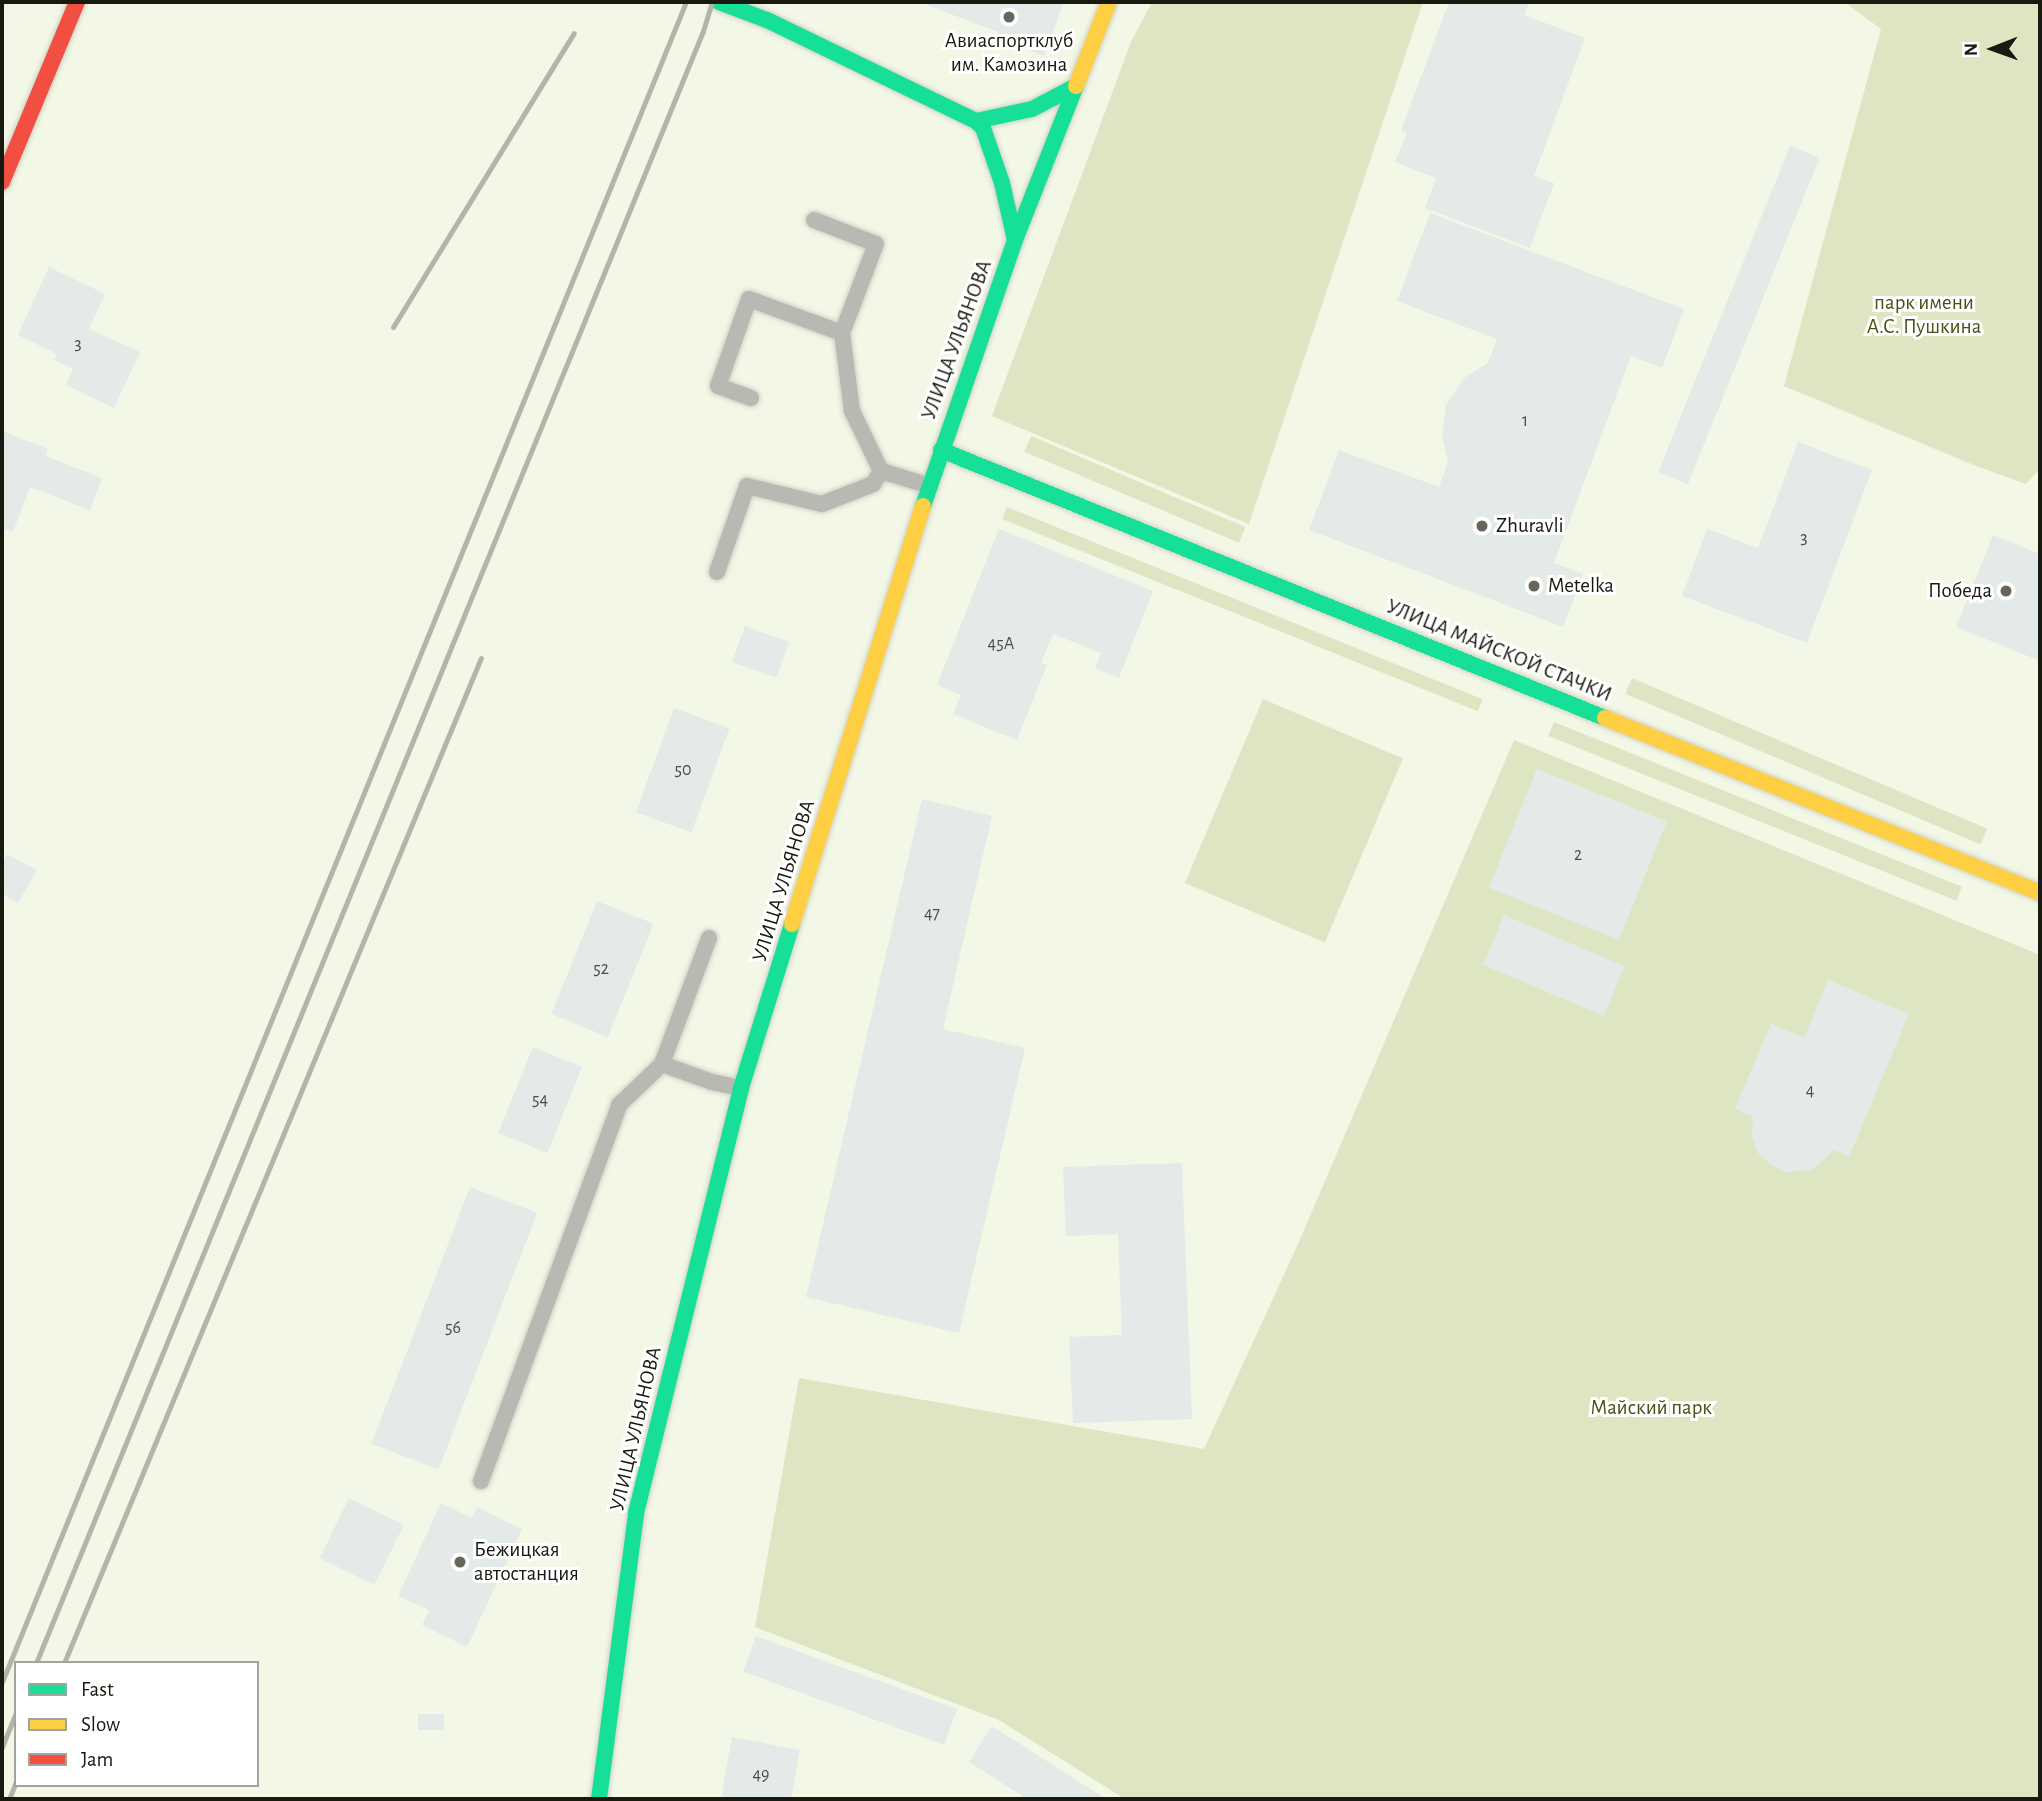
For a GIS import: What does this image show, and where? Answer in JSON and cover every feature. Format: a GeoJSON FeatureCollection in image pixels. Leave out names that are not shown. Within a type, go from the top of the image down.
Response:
{"type":"FeatureCollection","features":[{"type":"Feature","properties":{"kind":"main road"},"geometry":{"type":"LineString","coordinates":[[2,182],[77,2]]}},
{"type":"Feature","properties":{"kind":"main road"},"geometry":{"type":"LineString","coordinates":[[719,2],[767,20],[979,125],[1002,183],[1015,240]]}},
{"type":"Feature","properties":{"kind":"main road","name":"УЛИЦА УЛЬЯНОВА"},"geometry":{"type":"LineString","coordinates":[[599,1799],[636,1513],[741,1088],[941,450],[1015,240],[1109,2]]}},
{"type":"Feature","properties":{"kind":"main road"},"geometry":{"type":"LineString","coordinates":[[979,125],[1032,109],[1076,86]]}},
{"type":"Feature","properties":{"kind":"main road","name":"УЛИЦА МАЙСКОЙ СТАЧКИ"},"geometry":{"type":"LineString","coordinates":[[941,450],[2040,894]]}},
{"type":"Feature","properties":{"kind":"lane"},"geometry":{"type":"LineString","coordinates":[[814,220],[876,244],[842,333],[852,411],[881,471],[930,486]]}},
{"type":"Feature","properties":{"kind":"lane"},"geometry":{"type":"LineString","coordinates":[[751,398],[718,386],[749,299],[842,333]]}},
{"type":"Feature","properties":{"kind":"lane"},"geometry":{"type":"LineString","coordinates":[[717,572],[747,486],[822,504],[873,484],[881,471]]}},
{"type":"Feature","properties":{"kind":"lane"},"geometry":{"type":"LineString","coordinates":[[481,1481],[619,1105],[662,1064],[709,938]]}},
{"type":"Feature","properties":{"kind":"lane"},"geometry":{"type":"LineString","coordinates":[[662,1064],[712,1082],[741,1088]]}},
{"type":"Feature","properties":{"kind":"green space"},"geometry":{"type":"Polygon","coordinates":[[[1152,2],[1423,2],[1249,524],[992,416],[1131,42],[1152,2]]]}},
{"type":"Feature","properties":{"kind":"green space","name":"парк имени А.С. Пушкина"},"geometry":{"type":"Polygon","coordinates":[[[1844,2],[2040,2],[2040,468],[2026,484],[1784,386],[1881,29],[1844,2]]]}},
{"type":"Feature","properties":{"kind":"green space"},"geometry":{"type":"Polygon","coordinates":[[[1031,436],[1245,527],[1239,543],[1024,452],[1031,436]]]}},
{"type":"Feature","properties":{"kind":"green space"},"geometry":{"type":"Polygon","coordinates":[[[1007,507],[1483,699],[1478,711],[1002,519],[1007,507]]]}},
{"type":"Feature","properties":{"kind":"green space"},"geometry":{"type":"Polygon","coordinates":[[[1632,678],[1987,829],[1981,844],[1625,694],[1632,678]]]}},
{"type":"Feature","properties":{"kind":"green space"},"geometry":{"type":"Polygon","coordinates":[[[1263,699],[1403,758],[1325,942],[1185,883],[1263,699]]]}},
{"type":"Feature","properties":{"kind":"green space"},"geometry":{"type":"Polygon","coordinates":[[[1554,722],[1962,887],[1956,901],[1548,736],[1554,722]]]}},
{"type":"Feature","properties":{"kind":"green space","name":"Майский парк"},"geometry":{"type":"Polygon","coordinates":[[[1514,740],[2040,955],[2040,1799],[1125,1799],[999,1720],[755,1627],[799,1378],[1204,1449],[1298,1244],[1514,740]]]}},
{"type":"Feature","properties":{"kind":"building","name":"Авиаспортклуб им. Камозина"},"geometry":{"type":"Polygon","coordinates":[[[919,2],[1064,2],[1044,56],[996,38],[998,32],[919,2]]]}},
{"type":"Feature","properties":{"kind":"building"},"geometry":{"type":"Polygon","coordinates":[[[1449,2],[1529,2],[1524,15],[1585,38],[1534,176],[1554,183],[1530,248],[1425,208],[1436,178],[1395,162],[1407,133],[1401,130],[1449,2]]]}},
{"type":"Feature","properties":{"kind":"building"},"geometry":{"type":"Polygon","coordinates":[[[1790,146],[1820,158],[1688,484],[1658,472],[1790,146]]]}},
{"type":"Feature","properties":{"kind":"building"},"geometry":{"type":"Polygon","coordinates":[[[1430,213],[1684,309],[1662,368],[1631,356],[1554,563],[1583,574],[1563,627],[1309,530],[1339,450],[1439,487],[1448,462],[1442,436],[1446,405],[1464,378],[1488,363],[1497,339],[1397,301],[1430,213]]]}},
{"type":"Feature","properties":{"kind":"building"},"geometry":{"type":"Polygon","coordinates":[[[49,267],[105,294],[89,329],[140,352],[114,408],[66,385],[73,369],[54,360],[57,354],[18,335],[49,267]]]}},
{"type":"Feature","properties":{"kind":"building"},"geometry":{"type":"Polygon","coordinates":[[[2,431],[48,449],[46,456],[102,478],[90,510],[30,487],[13,532],[2,528],[2,431]]]}},
{"type":"Feature","properties":{"kind":"building"},"geometry":{"type":"Polygon","coordinates":[[[1798,442],[1872,470],[1807,643],[1682,596],[1707,529],[1758,548],[1798,442]]]}},
{"type":"Feature","properties":{"kind":"building"},"geometry":{"type":"Polygon","coordinates":[[[999,529],[1153,591],[1119,678],[1095,668],[1101,653],[1053,634],[1041,663],[1047,665],[1017,740],[953,714],[961,695],[937,685],[999,529]]]}},
{"type":"Feature","properties":{"kind":"building","name":"Победа"},"geometry":{"type":"Polygon","coordinates":[[[1993,535],[2040,554],[2040,661],[1956,627],[1993,535]]]}},
{"type":"Feature","properties":{"kind":"building"},"geometry":{"type":"Polygon","coordinates":[[[745,626],[789,642],[776,678],[732,662],[745,626]]]}},
{"type":"Feature","properties":{"kind":"building"},"geometry":{"type":"Polygon","coordinates":[[[674,708],[729,728],[691,832],[636,812],[674,708]]]}},
{"type":"Feature","properties":{"kind":"building"},"geometry":{"type":"Polygon","coordinates":[[[1537,769],[1667,821],[1619,940],[1489,888],[1537,769]]]}},
{"type":"Feature","properties":{"kind":"building"},"geometry":{"type":"Polygon","coordinates":[[[922,799],[992,816],[943,1029],[1025,1048],[959,1333],[806,1297],[922,799]]]}},
{"type":"Feature","properties":{"kind":"building"},"geometry":{"type":"Polygon","coordinates":[[[7,854],[37,870],[18,903],[2,894],[2,864],[7,854]]]}},
{"type":"Feature","properties":{"kind":"building"},"geometry":{"type":"Polygon","coordinates":[[[597,901],[654,924],[608,1037],[551,1014],[597,901]]]}},
{"type":"Feature","properties":{"kind":"building"},"geometry":{"type":"Polygon","coordinates":[[[1504,915],[1625,966],[1603,1016],[1483,965],[1504,915]]]}},
{"type":"Feature","properties":{"kind":"building"},"geometry":{"type":"Polygon","coordinates":[[[1828,980],[1909,1014],[1849,1157],[1834,1150],[1812,1170],[1786,1172],[1771,1165],[1758,1153],[1752,1138],[1753,1117],[1735,1109],[1771,1024],[1804,1038],[1828,980]]]}},
{"type":"Feature","properties":{"kind":"building"},"geometry":{"type":"Polygon","coordinates":[[[533,1047],[582,1067],[547,1153],[498,1133],[533,1047]]]}},
{"type":"Feature","properties":{"kind":"building"},"geometry":{"type":"Polygon","coordinates":[[[1182,1163],[1192,1419],[1073,1423],[1069,1337],[1122,1335],[1118,1234],[1066,1236],[1063,1167],[1182,1163]]]}},
{"type":"Feature","properties":{"kind":"building"},"geometry":{"type":"Polygon","coordinates":[[[470,1187],[537,1213],[439,1470],[371,1444],[470,1187]]]}},
{"type":"Feature","properties":{"kind":"building"},"geometry":{"type":"Polygon","coordinates":[[[349,1498],[404,1525],[374,1585],[320,1558],[349,1498]]]}},
{"type":"Feature","properties":{"kind":"building","name":"Бежицкая автостанция"},"geometry":{"type":"Polygon","coordinates":[[[441,1503],[472,1518],[477,1507],[522,1529],[467,1647],[422,1625],[429,1610],[398,1596],[441,1503]]]}},
{"type":"Feature","properties":{"kind":"building"},"geometry":{"type":"Polygon","coordinates":[[[756,1636],[957,1709],[944,1745],[743,1672],[756,1636]]]}},
{"type":"Feature","properties":{"kind":"building"},"geometry":{"type":"Polygon","coordinates":[[[418,1714],[444,1714],[444,1730],[418,1730],[418,1714]]]}},
{"type":"Feature","properties":{"kind":"building"},"geometry":{"type":"Polygon","coordinates":[[[992,1726],[1106,1799],[1027,1799],[969,1762],[992,1726]]]}},
{"type":"Feature","properties":{"kind":"building"},"geometry":{"type":"Polygon","coordinates":[[[732,1737],[800,1750],[791,1799],[721,1799],[732,1737]]]}},
{"type":"Feature","properties":{"kind":"railway"},"geometry":{"type":"LineString","coordinates":[[2,1682],[686,2]]}},
{"type":"Feature","properties":{"kind":"railway"},"geometry":{"type":"LineString","coordinates":[[37,1661],[703,31],[712,2]]}},
{"type":"Feature","properties":{"kind":"railway"},"geometry":{"type":"LineString","coordinates":[[393,327],[574,33]]}},
{"type":"Feature","properties":{"kind":"railway"},"geometry":{"type":"LineString","coordinates":[[65,1661],[481,658]]}},
{"type":"Feature","properties":{"kind":"railway"},"geometry":{"type":"LineString","coordinates":[[2,1747],[14,1718]]}},
{"type":"Feature","properties":{"kind":"railway"},"geometry":{"type":"LineString","coordinates":[[9,1799],[14,1787]]}},
{"type":"Feature","properties":{"kind":"traffic: fast"},"geometry":{"type":"LineString","coordinates":[[719,2],[767,20],[976,121],[983,128],[1002,183],[1015,240]]}},
{"type":"Feature","properties":{"kind":"traffic: fast"},"geometry":{"type":"LineString","coordinates":[[976,121],[1032,109],[1076,86]]}},
{"type":"Feature","properties":{"kind":"traffic: fast"},"geometry":{"type":"LineString","coordinates":[[923,506],[1015,240],[1076,86]]}},
{"type":"Feature","properties":{"kind":"traffic: fast"},"geometry":{"type":"LineString","coordinates":[[941,450],[1605,718]]}},
{"type":"Feature","properties":{"kind":"traffic: fast"},"geometry":{"type":"LineString","coordinates":[[599,1799],[636,1513],[741,1088],[792,924]]}},
{"type":"Feature","properties":{"kind":"traffic: slow"},"geometry":{"type":"LineString","coordinates":[[1076,86],[1109,2]]}},
{"type":"Feature","properties":{"kind":"traffic: slow"},"geometry":{"type":"LineString","coordinates":[[792,924],[923,506]]}},
{"type":"Feature","properties":{"kind":"traffic: slow"},"geometry":{"type":"LineString","coordinates":[[1605,718],[2040,893]]}},
{"type":"Feature","properties":{"kind":"traffic: jam"},"geometry":{"type":"LineString","coordinates":[[2,182],[77,2]]}},
{"type":"Feature","properties":{"kind":"place","name":"Авиаспортклуб им. Камозина"},"geometry":{"type":"Point","coordinates":[1009,17]}},
{"type":"Feature","properties":{"kind":"place","name":"Zhuravli"},"geometry":{"type":"Point","coordinates":[1482,526]}},
{"type":"Feature","properties":{"kind":"place","name":"Metelka"},"geometry":{"type":"Point","coordinates":[1534,586]}},
{"type":"Feature","properties":{"kind":"place","name":"Победа"},"geometry":{"type":"Point","coordinates":[2006,591]}},
{"type":"Feature","properties":{"kind":"place","name":"Бежицкая автостанция"},"geometry":{"type":"Point","coordinates":[460,1562]}}]}
